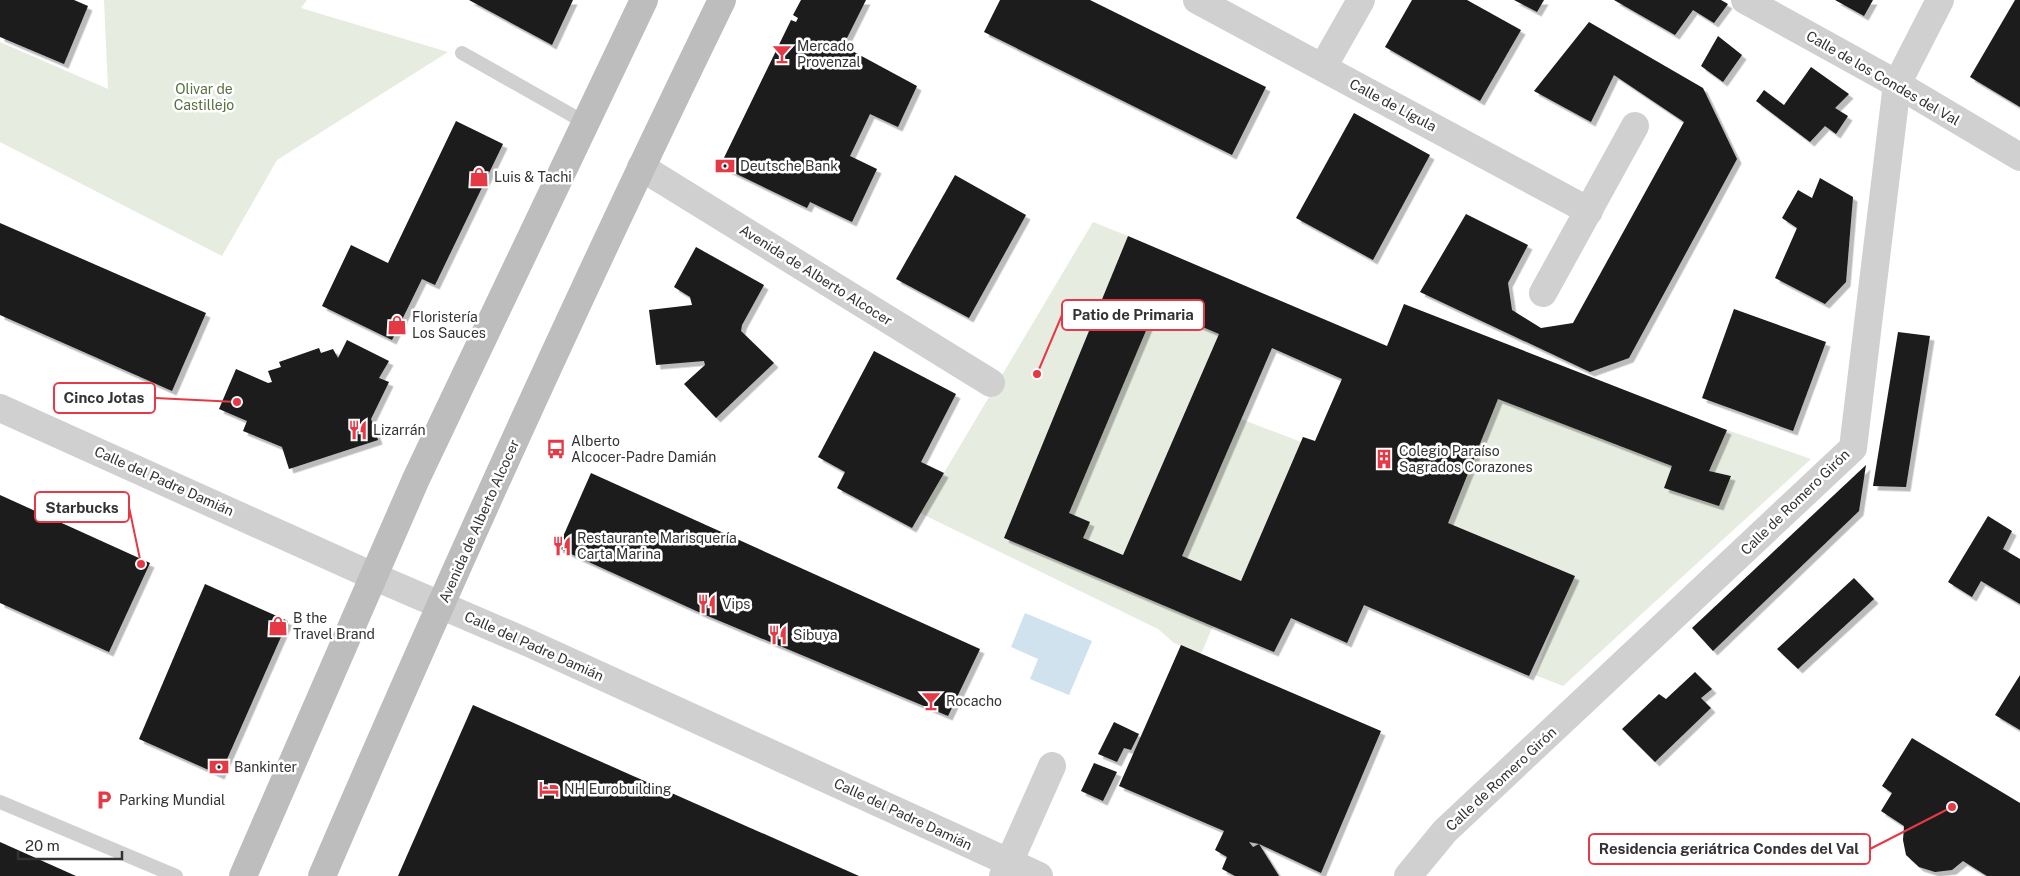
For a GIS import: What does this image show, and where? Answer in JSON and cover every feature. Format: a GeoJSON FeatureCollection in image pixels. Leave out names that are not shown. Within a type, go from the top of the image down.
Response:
{"type":"FeatureCollection","features":[{"type":"Feature","properties":{"kind":"main road"},"geometry":{"type":"LineString","coordinates":[[243,876],[416,479],[584,122],[644,0]]}},
{"type":"Feature","properties":{"kind":"main road","name":"Avenida de Alberto Alcocer"},"geometry":{"type":"LineString","coordinates":[[322,876],[398,698],[484,507],[641,167],[722,0]]}},
{"type":"Feature","properties":{"kind":"street","name":"Calle de Lígula"},"geometry":{"type":"LineString","coordinates":[[1197,0],[1588,211]]}},
{"type":"Feature","properties":{"kind":"street"},"geometry":{"type":"LineString","coordinates":[[1323,67],[1361,0]]}},
{"type":"Feature","properties":{"kind":"street","name":"Calle de los Condes del Val"},"geometry":{"type":"LineString","coordinates":[[1745,0],[1897,84],[2020,157]]}},
{"type":"Feature","properties":{"kind":"street","name":"Calle de Romero Girón"},"geometry":{"type":"LineString","coordinates":[[1408,876],[1445,831],[1853,448],[1897,84],[1940,0]]}},
{"type":"Feature","properties":{"kind":"street"},"geometry":{"type":"LineString","coordinates":[[1544,293],[1635,126]]}},
{"type":"Feature","properties":{"kind":"street","name":"Avenida de Alberto Alcocer"},"geometry":{"type":"LineString","coordinates":[[641,167],[991,383]]}},
{"type":"Feature","properties":{"kind":"street","name":"Calle del Padre Damián"},"geometry":{"type":"LineString","coordinates":[[0,408],[374,576],[532,644],[1006,869],[1039,876]]}},
{"type":"Feature","properties":{"kind":"street"},"geometry":{"type":"LineString","coordinates":[[1006,869],[1052,766]]}},
{"type":"Feature","properties":{"kind":"lane"},"geometry":{"type":"LineString","coordinates":[[462,53],[584,122]]}},
{"type":"Feature","properties":{"kind":"lane"},"geometry":{"type":"LineString","coordinates":[[0,802],[176,876]]}},
{"type":"Feature","properties":{"kind":"green space","name":"Olivar de Castillejo"},"geometry":{"type":"Polygon","coordinates":[[[104,0],[307,0],[301,8],[448,52],[277,160],[222,256],[0,142],[0,42],[108,89],[104,0]]]}},
{"type":"Feature","properties":{"kind":"green space"},"geometry":{"type":"Polygon","coordinates":[[[1093,222],[1128,236],[1005,538],[1213,626],[1201,654],[1174,643],[1158,629],[920,513],[1093,222]]]}},
{"type":"Feature","properties":{"kind":"green space"},"geometry":{"type":"Polygon","coordinates":[[[1156,307],[1219,334],[1123,555],[1083,538],[1090,522],[1069,513],[1156,307]]]}},
{"type":"Feature","properties":{"kind":"green space"},"geometry":{"type":"Polygon","coordinates":[[[1498,399],[1672,466],[1664,488],[1719,506],[1731,476],[1709,471],[1727,430],[1811,459],[1563,686],[1535,675],[1556,618],[1575,576],[1448,523],[1498,399]]]}},
{"type":"Feature","properties":{"kind":"green space"},"geometry":{"type":"Polygon","coordinates":[[[1241,419],[1301,442],[1241,581],[1182,556],[1241,419]]]}},
{"type":"Feature","properties":{"kind":"water"},"geometry":{"type":"Polygon","coordinates":[[[1025,613],[1092,641],[1069,695],[1030,679],[1038,659],[1011,647],[1025,613]]]}},
{"type":"Feature","properties":{"kind":"building"},"geometry":{"type":"Polygon","coordinates":[[[0,0],[74,0],[88,6],[64,64],[0,37],[0,0]]]}},
{"type":"Feature","properties":{"kind":"building"},"geometry":{"type":"Polygon","coordinates":[[[469,0],[573,0],[552,45],[469,0]]]}},
{"type":"Feature","properties":{"kind":"building"},"geometry":{"type":"Polygon","coordinates":[[[801,0],[866,0],[843,46],[917,86],[898,127],[870,114],[850,156],[877,169],[852,222],[810,202],[807,208],[720,166],[791,20],[796,22],[798,18],[793,15],[801,0]]]}},
{"type":"Feature","properties":{"kind":"building"},"geometry":{"type":"Polygon","coordinates":[[[1000,0],[1090,0],[1266,87],[1232,155],[984,32],[1000,0]]]}},
{"type":"Feature","properties":{"kind":"building"},"geometry":{"type":"Polygon","coordinates":[[[1412,0],[1467,0],[1521,30],[1480,101],[1385,47],[1412,0]]]}},
{"type":"Feature","properties":{"kind":"building"},"geometry":{"type":"Polygon","coordinates":[[[1514,0],[1544,0],[1537,12],[1514,0]]]}},
{"type":"Feature","properties":{"kind":"building"},"geometry":{"type":"Polygon","coordinates":[[[1614,0],[1721,0],[1728,4],[1714,23],[1693,10],[1675,35],[1614,0]]]}},
{"type":"Feature","properties":{"kind":"building"},"geometry":{"type":"Polygon","coordinates":[[[1835,0],[1873,0],[1864,16],[1835,0]]]}},
{"type":"Feature","properties":{"kind":"building"},"geometry":{"type":"Polygon","coordinates":[[[2015,0],[2020,0],[2020,107],[1970,77],[2015,0]]]}},
{"type":"Feature","properties":{"kind":"building"},"geometry":{"type":"Polygon","coordinates":[[[1589,22],[1703,88],[1737,159],[1629,358],[1590,372],[1420,292],[1466,214],[1528,245],[1508,283],[1512,310],[1541,328],[1573,323],[1684,122],[1614,75],[1591,122],[1534,91],[1589,22]]]}},
{"type":"Feature","properties":{"kind":"building"},"geometry":{"type":"Polygon","coordinates":[[[1718,36],[1742,55],[1723,82],[1701,66],[1718,36]]]}},
{"type":"Feature","properties":{"kind":"building"},"geometry":{"type":"Polygon","coordinates":[[[1811,67],[1849,94],[1835,108],[1848,116],[1836,134],[1825,126],[1810,142],[1756,101],[1764,90],[1784,105],[1811,67]]]}},
{"type":"Feature","properties":{"kind":"building"},"geometry":{"type":"Polygon","coordinates":[[[1354,113],[1430,155],[1373,260],[1296,218],[1354,113]]]}},
{"type":"Feature","properties":{"kind":"building"},"geometry":{"type":"Polygon","coordinates":[[[456,121],[503,144],[435,285],[422,279],[392,340],[322,306],[351,245],[388,263],[456,121]]]}},
{"type":"Feature","properties":{"kind":"building"},"geometry":{"type":"Polygon","coordinates":[[[955,175],[1026,215],[969,318],[896,279],[955,175]]]}},
{"type":"Feature","properties":{"kind":"building"},"geometry":{"type":"Polygon","coordinates":[[[1820,178],[1853,197],[1846,282],[1825,304],[1775,278],[1797,228],[1782,218],[1798,190],[1812,198],[1820,178]]]}},
{"type":"Feature","properties":{"kind":"building"},"geometry":{"type":"Polygon","coordinates":[[[0,223],[206,313],[172,391],[0,315],[0,223]]]}},
{"type":"Feature","properties":{"kind":"building","name":"Colegio Paraíso Sagrados Corazones"},"geometry":{"type":"Polygon","coordinates":[[[1128,236],[1387,346],[1404,304],[1727,430],[1709,471],[1731,476],[1719,506],[1664,488],[1672,466],[1498,399],[1448,523],[1575,576],[1529,676],[1364,605],[1347,643],[1291,618],[1274,652],[1004,538],[1128,236]],[[1156,307],[1069,513],[1090,522],[1083,538],[1123,555],[1219,334],[1156,307]],[[1272,348],[1182,556],[1241,581],[1303,437],[1315,441],[1342,379],[1272,348]]]}},
{"type":"Feature","properties":{"kind":"building"},"geometry":{"type":"Polygon","coordinates":[[[696,247],[764,285],[742,325],[741,331],[774,363],[716,418],[684,384],[705,365],[704,361],[656,365],[649,310],[692,305],[690,297],[674,287],[696,247]]]}},
{"type":"Feature","properties":{"kind":"building"},"geometry":{"type":"Polygon","coordinates":[[[1734,309],[1826,342],[1793,431],[1702,398],[1734,309]]]}},
{"type":"Feature","properties":{"kind":"building"},"geometry":{"type":"Polygon","coordinates":[[[1898,332],[1930,336],[1906,487],[1873,486],[1898,332]]]}},
{"type":"Feature","properties":{"kind":"building"},"geometry":{"type":"Polygon","coordinates":[[[347,340],[389,361],[379,378],[389,382],[371,419],[378,440],[289,469],[282,447],[243,431],[247,421],[219,409],[236,369],[268,383],[272,382],[268,371],[281,367],[279,362],[319,348],[321,353],[333,349],[338,358],[347,340]]]}},
{"type":"Feature","properties":{"kind":"building"},"geometry":{"type":"Polygon","coordinates":[[[874,351],[956,394],[921,462],[944,473],[912,528],[837,488],[845,472],[818,457],[874,351]]]}},
{"type":"Feature","properties":{"kind":"building"},"geometry":{"type":"Polygon","coordinates":[[[1866,465],[1859,511],[1713,651],[1692,628],[1866,465]]]}},
{"type":"Feature","properties":{"kind":"building"},"geometry":{"type":"Polygon","coordinates":[[[591,473],[980,649],[948,716],[703,614],[558,548],[591,473]]]}},
{"type":"Feature","properties":{"kind":"building"},"geometry":{"type":"Polygon","coordinates":[[[0,495],[150,563],[109,652],[0,603],[0,495]]]}},
{"type":"Feature","properties":{"kind":"building"},"geometry":{"type":"Polygon","coordinates":[[[1988,516],[2012,531],[2003,549],[2020,559],[2020,604],[1981,581],[1972,597],[1948,582],[1988,516]]]}},
{"type":"Feature","properties":{"kind":"building"},"geometry":{"type":"Polygon","coordinates":[[[1854,578],[1874,599],[1798,669],[1777,649],[1854,578]]]}},
{"type":"Feature","properties":{"kind":"building"},"geometry":{"type":"Polygon","coordinates":[[[205,584],[288,621],[220,775],[139,739],[205,584]]]}},
{"type":"Feature","properties":{"kind":"building"},"geometry":{"type":"Polygon","coordinates":[[[1181,645],[1381,731],[1321,873],[1259,844],[1279,876],[1235,876],[1222,869],[1227,857],[1215,850],[1224,831],[1119,786],[1181,645]],[[1249,842],[1253,847],[1259,844],[1249,842]]]}},
{"type":"Feature","properties":{"kind":"building"},"geometry":{"type":"Polygon","coordinates":[[[1695,672],[1712,689],[1701,698],[1711,708],[1655,762],[1622,729],[1659,694],[1666,699],[1695,672]]]}},
{"type":"Feature","properties":{"kind":"building"},"geometry":{"type":"Polygon","coordinates":[[[2020,675],[2020,730],[1995,715],[2020,675]]]}},
{"type":"Feature","properties":{"kind":"building","name":"NH Eurobuilding"},"geometry":{"type":"Polygon","coordinates":[[[473,705],[859,876],[398,876],[473,705]]]}},
{"type":"Feature","properties":{"kind":"building"},"geometry":{"type":"Polygon","coordinates":[[[1114,722],[1139,734],[1131,750],[1124,748],[1117,762],[1098,754],[1114,722]]]}},
{"type":"Feature","properties":{"kind":"building"},"geometry":{"type":"Polygon","coordinates":[[[1912,738],[2020,803],[2020,876],[1987,876],[1963,861],[1952,870],[1935,872],[1919,867],[1906,855],[1903,840],[1904,826],[1881,811],[1892,793],[1882,786],[1912,738]]]}},
{"type":"Feature","properties":{"kind":"building"},"geometry":{"type":"Polygon","coordinates":[[[1094,763],[1117,772],[1103,801],[1081,791],[1094,763]]]}},
{"type":"Feature","properties":{"kind":"building"},"geometry":{"type":"Polygon","coordinates":[[[0,842],[76,876],[0,876],[0,842]]]}},
{"type":"Feature","properties":{"kind":"place","name":"Mercado Provenzal"},"geometry":{"type":"Point","coordinates":[782,54]}},
{"type":"Feature","properties":{"kind":"place","name":"Deutsche Bank"},"geometry":{"type":"Point","coordinates":[725,166]}},
{"type":"Feature","properties":{"kind":"place","name":"Luis & Tachi"},"geometry":{"type":"Point","coordinates":[479,177]}},
{"type":"Feature","properties":{"kind":"place","name":"Floristería Los Sauces"},"geometry":{"type":"Point","coordinates":[397,325]}},
{"type":"Feature","properties":{"kind":"place","name":"Patio de Primaria"},"geometry":{"type":"Point","coordinates":[1037,374]}},
{"type":"Feature","properties":{"kind":"place","name":"Cinco Jotas"},"geometry":{"type":"Point","coordinates":[237,402]}},
{"type":"Feature","properties":{"kind":"place","name":"Lizarrán"},"geometry":{"type":"Point","coordinates":[358,430]}},
{"type":"Feature","properties":{"kind":"place","name":"Alberto Alcocer-Padre Damián"},"geometry":{"type":"Point","coordinates":[556,449]}},
{"type":"Feature","properties":{"kind":"place","name":"Colegio Paraíso Sagrados Corazones"},"geometry":{"type":"Point","coordinates":[1384,459]}},
{"type":"Feature","properties":{"kind":"place","name":"Restaurante Marisquería Carta Marina"},"geometry":{"type":"Point","coordinates":[562,546]}},
{"type":"Feature","properties":{"kind":"place","name":"Starbucks"},"geometry":{"type":"Point","coordinates":[141,564]}},
{"type":"Feature","properties":{"kind":"place","name":"Vips"},"geometry":{"type":"Point","coordinates":[707,604]}},
{"type":"Feature","properties":{"kind":"place","name":"B the Travel Brand"},"geometry":{"type":"Point","coordinates":[278,626]}},
{"type":"Feature","properties":{"kind":"place","name":"Sibuya"},"geometry":{"type":"Point","coordinates":[778,635]}},
{"type":"Feature","properties":{"kind":"place","name":"Rocacho"},"geometry":{"type":"Point","coordinates":[931,701]}},
{"type":"Feature","properties":{"kind":"place","name":"Bankinter"},"geometry":{"type":"Point","coordinates":[219,767]}},
{"type":"Feature","properties":{"kind":"place","name":"NH Eurobuilding"},"geometry":{"type":"Point","coordinates":[549,789]}},
{"type":"Feature","properties":{"kind":"place","name":"Parking Mundial"},"geometry":{"type":"Point","coordinates":[104,800]}},
{"type":"Feature","properties":{"kind":"place","name":"Residencia geriátrica Condes del Val"},"geometry":{"type":"Point","coordinates":[1952,807]}}]}
